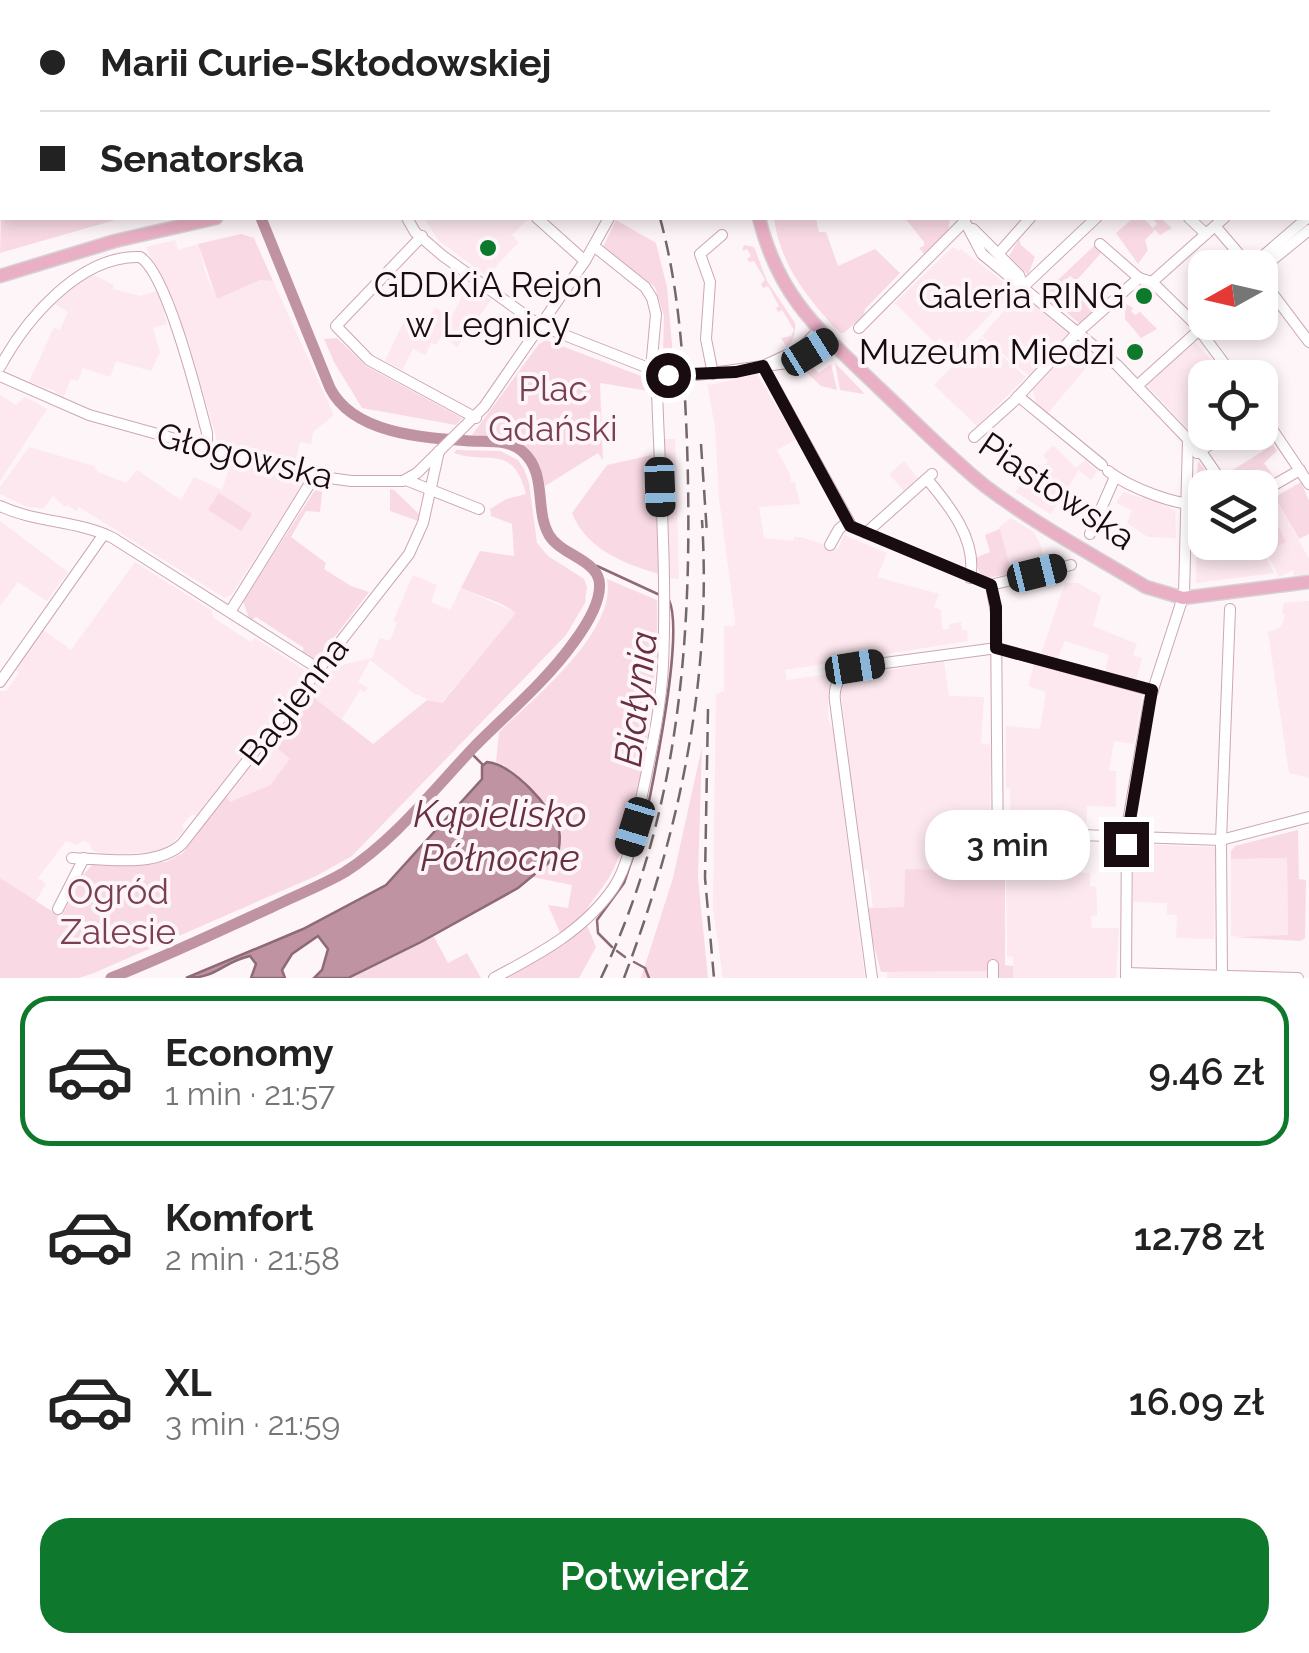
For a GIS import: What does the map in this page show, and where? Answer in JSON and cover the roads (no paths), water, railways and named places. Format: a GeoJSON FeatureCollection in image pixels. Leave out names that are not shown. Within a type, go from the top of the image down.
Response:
{"type":"FeatureCollection","features":[{"type":"Feature","properties":{"kind":"main road"},"geometry":{"type":"LineString","coordinates":[[0,276],[115,241],[207,220]]}},
{"type":"Feature","properties":{"kind":"main road","name":"Piastowska"},"geometry":{"type":"LineString","coordinates":[[761,220],[764,236],[788,292],[824,335],[991,490],[1146,588],[1183,598],[1305,585]]}},
{"type":"Feature","properties":{"kind":"street"},"geometry":{"type":"LineString","coordinates":[[408,220],[412,229],[444,256],[542,327],[654,372],[676,376],[713,374],[763,366],[824,335]]}},
{"type":"Feature","properties":{"kind":"street"},"geometry":{"type":"LineString","coordinates":[[417,220],[422,236]]}},
{"type":"Feature","properties":{"kind":"street"},"geometry":{"type":"LineString","coordinates":[[539,220],[586,261]]}},
{"type":"Feature","properties":{"kind":"street"},"geometry":{"type":"LineString","coordinates":[[479,510],[406,480],[472,421],[542,327],[595,247],[608,220]]}},
{"type":"Feature","properties":{"kind":"street"},"geometry":{"type":"LineString","coordinates":[[859,328],[963,220]]}},
{"type":"Feature","properties":{"kind":"street"},"geometry":{"type":"LineString","coordinates":[[965,220],[983,245],[999,253],[1019,275],[1023,287]]}},
{"type":"Feature","properties":{"kind":"street"},"geometry":{"type":"LineString","coordinates":[[999,253],[1028,220]]}},
{"type":"Feature","properties":{"kind":"street"},"geometry":{"type":"LineString","coordinates":[[1023,287],[1094,220]]}},
{"type":"Feature","properties":{"kind":"street"},"geometry":{"type":"LineString","coordinates":[[1191,220],[1231,250]]}},
{"type":"Feature","properties":{"kind":"street"},"geometry":{"type":"LineString","coordinates":[[975,436],[1077,333],[1221,220]]}},
{"type":"Feature","properties":{"kind":"street"},"geometry":{"type":"LineString","coordinates":[[1270,250],[1306,220]]}},
{"type":"Feature","properties":{"kind":"street"},"geometry":{"type":"LineString","coordinates":[[1278,257],[1309,230]]}},
{"type":"Feature","properties":{"kind":"street"},"geometry":{"type":"LineString","coordinates":[[422,236],[336,326],[372,363],[472,421]]}},
{"type":"Feature","properties":{"kind":"street"},"geometry":{"type":"LineString","coordinates":[[713,374],[706,339],[710,282],[700,254],[722,236]]}},
{"type":"Feature","properties":{"kind":"street"},"geometry":{"type":"LineString","coordinates":[[1100,244],[1188,317]]}},
{"type":"Feature","properties":{"kind":"street"},"geometry":{"type":"LineString","coordinates":[[983,245],[982,254],[1137,386],[1188,440]]}},
{"type":"Feature","properties":{"kind":"street"},"geometry":{"type":"LineString","coordinates":[[494,978],[566,938],[615,885],[635,827],[652,750],[662,668],[664,598],[652,356],[656,315],[649,292],[595,247]]}},
{"type":"Feature","properties":{"kind":"street"},"geometry":{"type":"LineString","coordinates":[[0,367],[28,326],[74,280],[105,264],[140,257],[154,272],[176,330],[208,434],[207,449]]}},
{"type":"Feature","properties":{"kind":"street"},"geometry":{"type":"LineString","coordinates":[[1278,298],[1309,342]]}},
{"type":"Feature","properties":{"kind":"street"},"geometry":{"type":"LineString","coordinates":[[1137,386],[1188,340]]}},
{"type":"Feature","properties":{"kind":"street"},"geometry":{"type":"LineString","coordinates":[[763,366],[847,522],[991,585],[1071,564]]}},
{"type":"Feature","properties":{"kind":"street","name":"Głogowska"},"geometry":{"type":"LineString","coordinates":[[0,376],[86,414],[314,477],[406,480]]}},
{"type":"Feature","properties":{"kind":"street"},"geometry":{"type":"LineString","coordinates":[[1018,396],[1108,471],[1187,504]]}},
{"type":"Feature","properties":{"kind":"street"},"geometry":{"type":"LineString","coordinates":[[1278,436],[1305,475],[1278,486]]}},
{"type":"Feature","properties":{"kind":"street","name":"Bagienna"},"geometry":{"type":"LineString","coordinates":[[58,909],[78,858],[155,858],[176,850],[410,554],[420,532],[440,450]]}},
{"type":"Feature","properties":{"kind":"street"},"geometry":{"type":"LineString","coordinates":[[1188,450],[1183,598],[1152,690],[1126,836],[1126,976],[1298,978]]}},
{"type":"Feature","properties":{"kind":"street"},"geometry":{"type":"LineString","coordinates":[[1189,460],[1202,450]]}},
{"type":"Feature","properties":{"kind":"street"},"geometry":{"type":"LineString","coordinates":[[1199,452],[1212,470]]}},
{"type":"Feature","properties":{"kind":"street"},"geometry":{"type":"LineString","coordinates":[[1090,534],[1108,471]]}},
{"type":"Feature","properties":{"kind":"street"},"geometry":{"type":"LineString","coordinates":[[866,533],[930,476],[957,520],[968,549],[970,578]]}},
{"type":"Feature","properties":{"kind":"street"},"geometry":{"type":"LineString","coordinates":[[230,612],[314,477]]}},
{"type":"Feature","properties":{"kind":"street"},"geometry":{"type":"LineString","coordinates":[[0,506],[28,517],[78,525],[104,534],[319,669]]}},
{"type":"Feature","properties":{"kind":"street"},"geometry":{"type":"LineString","coordinates":[[830,546],[838,529],[847,522]]}},
{"type":"Feature","properties":{"kind":"street"},"geometry":{"type":"LineString","coordinates":[[0,682],[104,534]]}},
{"type":"Feature","properties":{"kind":"street"},"geometry":{"type":"LineString","coordinates":[[991,585],[996,607],[998,866]]}},
{"type":"Feature","properties":{"kind":"street"},"geometry":{"type":"LineString","coordinates":[[1222,976],[1230,609]]}},
{"type":"Feature","properties":{"kind":"street"},"geometry":{"type":"LineString","coordinates":[[872,978],[846,798],[836,686],[841,676],[855,667],[996,648],[1152,690]]}},
{"type":"Feature","properties":{"kind":"street"},"geometry":{"type":"LineString","coordinates":[[998,832],[1222,840],[1309,817]]}},
{"type":"Feature","properties":{"kind":"water","name":"Kąpielisko Północne"},"geometry":{"type":"Polygon","coordinates":[[[487,762],[508,770],[530,788],[559,831],[558,855],[518,888],[348,978],[314,978],[322,970],[328,949],[318,936],[292,954],[282,970],[285,978],[251,978],[256,964],[250,956],[213,973],[186,978],[303,929],[386,885],[482,779],[482,766],[487,762]]]}},
{"type":"Feature","properties":{"kind":"waterway"},"geometry":{"type":"LineString","coordinates":[[111,978],[317,886],[363,859],[552,670],[583,629],[600,588],[591,567],[549,535],[535,470],[522,451],[504,443],[392,431],[355,415],[341,403],[330,388],[262,220]]}},
{"type":"Feature","properties":{"kind":"waterway","name":"Białynia"},"geometry":{"type":"LineString","coordinates":[[589,567],[597,566],[662,596]]}},
{"type":"Feature","properties":{"kind":"waterway","name":"Białynia"},"geometry":{"type":"LineString","coordinates":[[643,830],[670,677],[673,618],[669,600]]}},
{"type":"Feature","properties":{"kind":"waterway"},"geometry":{"type":"LineString","coordinates":[[470,752],[483,765]]}},
{"type":"Feature","properties":{"kind":"waterway","name":"Białynia"},"geometry":{"type":"LineString","coordinates":[[612,947],[598,933],[597,920],[624,883],[640,836]]}},
{"type":"Feature","properties":{"kind":"waterway","name":"Białynia"},"geometry":{"type":"LineString","coordinates":[[617,951],[625,957]]}},
{"type":"Feature","properties":{"kind":"waterway","name":"Białynia"},"geometry":{"type":"LineString","coordinates":[[634,962],[645,968],[649,978]]}},
{"type":"Feature","properties":{"kind":"railway"},"geometry":{"type":"LineString","coordinates":[[601,978],[649,849],[677,716],[684,649],[688,512],[684,386],[677,301],[660,220]]}},
{"type":"Feature","properties":{"kind":"railway"},"geometry":{"type":"LineString","coordinates":[[701,444],[707,534]]}},
{"type":"Feature","properties":{"kind":"railway"},"geometry":{"type":"LineString","coordinates":[[624,978],[661,866],[688,753],[702,638],[702,520]]}},
{"type":"Feature","properties":{"kind":"railway"},"geometry":{"type":"LineString","coordinates":[[708,709],[705,878],[714,978]]}},
{"type":"Feature","properties":{"kind":"place","name":"GDDKiA Rejon w Legnicy"},"geometry":{"type":"Point","coordinates":[488,248]}},
{"type":"Feature","properties":{"kind":"place","name":"Galeria RING"},"geometry":{"type":"Point","coordinates":[1144,296]}},
{"type":"Feature","properties":{"kind":"place","name":"Muzeum Miedzi"},"geometry":{"type":"Point","coordinates":[1135,352]}},
{"type":"Feature","properties":{"kind":"park label","name":"Plac Gdański"},"geometry":{"type":"Point","coordinates":[553,409]}},
{"type":"Feature","properties":{"kind":"park label","name":"Ogród Zalesie"},"geometry":{"type":"Point","coordinates":[118,912]}}]}
